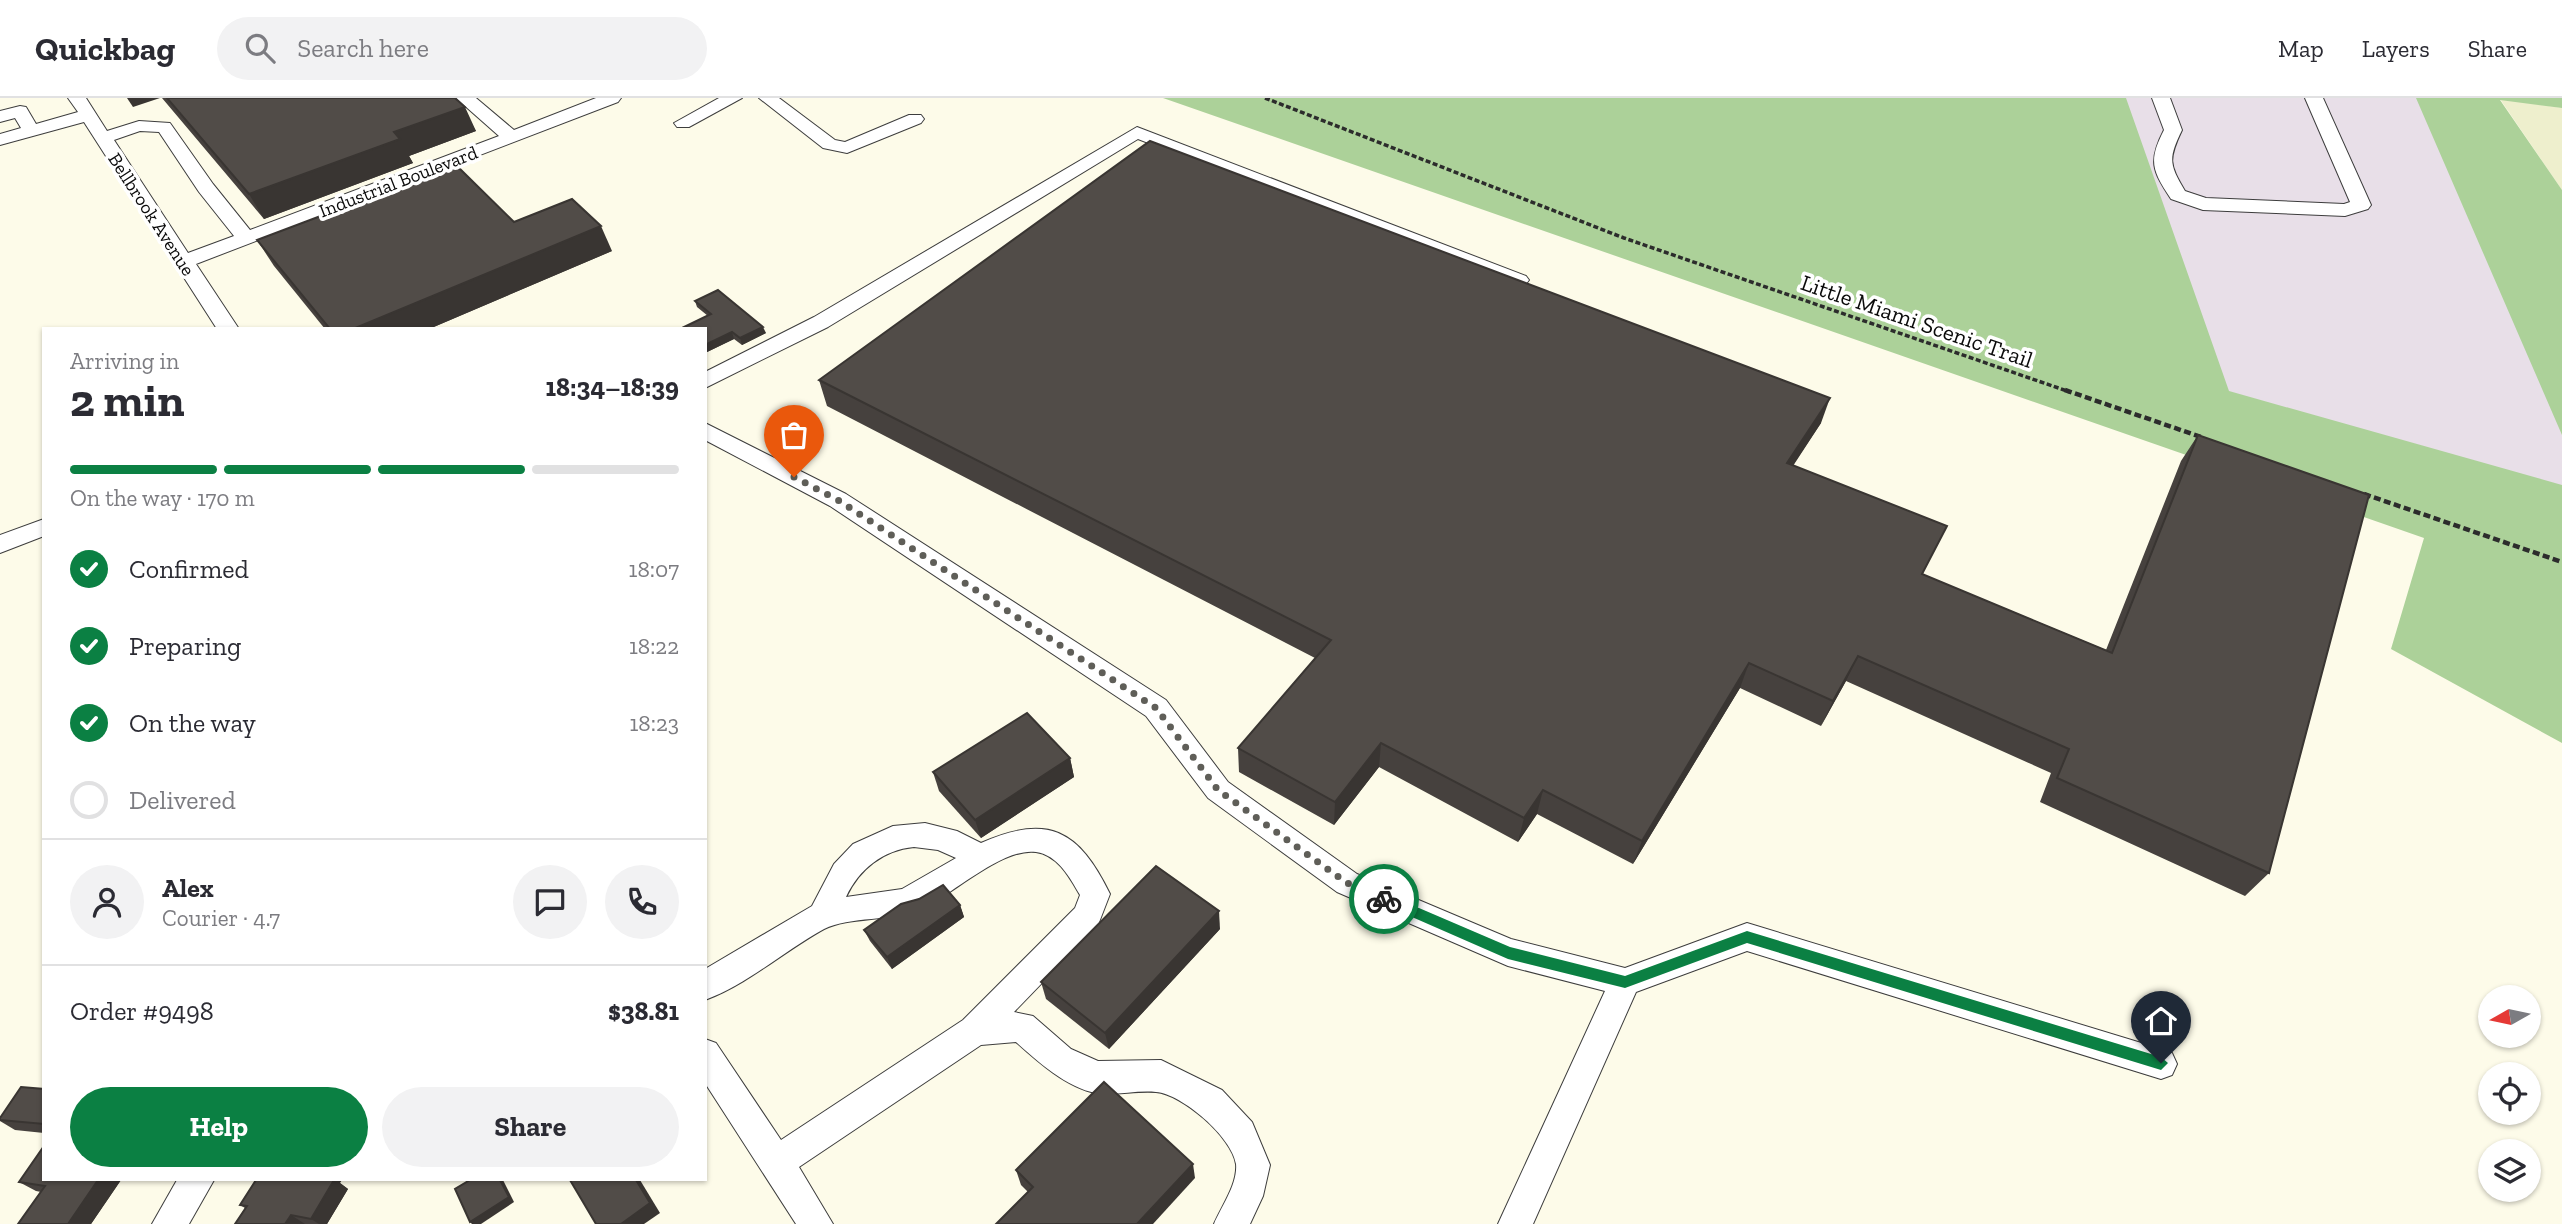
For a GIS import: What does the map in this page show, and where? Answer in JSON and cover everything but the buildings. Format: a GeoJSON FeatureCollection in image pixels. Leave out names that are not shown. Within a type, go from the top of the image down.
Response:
{"type":"FeatureCollection","features":[{"type":"Feature","properties":{"kind":"street","name":"Bellbrook Avenue"},"geometry":{"type":"LineString","coordinates":[[77,98],[227,327]]}},
{"type":"Feature","properties":{"kind":"street"},"geometry":{"type":"LineString","coordinates":[[466,98],[512,137]]}},
{"type":"Feature","properties":{"kind":"street","name":"Industrial Boulevard"},"geometry":{"type":"LineString","coordinates":[[183,262],[612,98]]}},
{"type":"Feature","properties":{"kind":"street"},"geometry":{"type":"LineString","coordinates":[[683,123],[733,98]]}},
{"type":"Feature","properties":{"kind":"street"},"geometry":{"type":"LineString","coordinates":[[768,98],[830,144],[847,148],[915,119]]}},
{"type":"Feature","properties":{"kind":"street"},"geometry":{"type":"LineString","coordinates":[[2161,98],[2173,130],[2162,152],[2165,172],[2178,195],[2203,204],[2245,207],[2345,210],[2361,205],[2314,98]]}},
{"type":"Feature","properties":{"kind":"street"},"geometry":{"type":"LineString","coordinates":[[0,117],[20,111],[31,131]]}},
{"type":"Feature","properties":{"kind":"street"},"geometry":{"type":"LineString","coordinates":[[0,140],[88,115]]}},
{"type":"Feature","properties":{"kind":"street"},"geometry":{"type":"LineString","coordinates":[[103,138],[139,126],[164,127],[206,188],[246,238]]}},
{"type":"Feature","properties":{"kind":"street"},"geometry":{"type":"LineString","coordinates":[[707,380],[821,322],[1137,132],[1540,289]]}},
{"type":"Feature","properties":{"kind":"street"},"geometry":{"type":"LineString","coordinates":[[707,431],[838,500],[1156,708],[1218,790],[1347,883],[1508,953],[1625,982],[1747,937],[2161,1063]]}},
{"type":"Feature","properties":{"kind":"street"},"geometry":{"type":"LineString","coordinates":[[0,544],[42,528]]}},
{"type":"Feature","properties":{"kind":"street"},"geometry":{"type":"LineString","coordinates":[[823,915],[846,869],[865,851],[889,839],[925,835],[951,842],[980,856]]}},
{"type":"Feature","properties":{"kind":"street"},"geometry":{"type":"LineString","coordinates":[[707,985],[823,915],[912,898],[980,856],[1028,838],[1048,841],[1066,849],[1086,873],[1096,894],[1087,916],[974,1031],[777,1162]]}},
{"type":"Feature","properties":{"kind":"street"},"geometry":{"type":"LineString","coordinates":[[1515,1224],[1625,982]]}},
{"type":"Feature","properties":{"kind":"street"},"geometry":{"type":"LineString","coordinates":[[974,1031],[1022,1027],[1060,1060],[1096,1077],[1161,1076],[1210,1101],[1240,1134],[1253,1165],[1246,1196],[1231,1224]]}},
{"type":"Feature","properties":{"kind":"street"},"geometry":{"type":"LineString","coordinates":[[707,1057],[816,1224]]}},
{"type":"Feature","properties":{"kind":"street"},"geometry":{"type":"LineString","coordinates":[[169,1224],[196,1181]]}},
{"type":"Feature","properties":{"kind":"path","name":"Little Miami Scenic Trail"},"geometry":{"type":"LineString","coordinates":[[1265,98],[1625,238],[2206,439]]}},
{"type":"Feature","properties":{"kind":"path"},"geometry":{"type":"LineString","coordinates":[[2364,494],[2562,562]]}},
{"type":"Feature","properties":{"kind":"shaded area"},"geometry":{"type":"Polygon","coordinates":[[[2078,98],[2486,98],[2562,204],[2562,532],[2141,384],[2078,98]]]}},
{"type":"Feature","properties":{"kind":"green space"},"geometry":{"type":"Polygon","coordinates":[[[1163,98],[2126,98],[2229,391],[2562,485],[2562,743],[2391,649],[2424,538],[1163,98]]]}},
{"type":"Feature","properties":{"kind":"green space"},"geometry":{"type":"Polygon","coordinates":[[[2416,98],[2562,98],[2562,108],[2500,100],[2562,190],[2562,435],[2416,98]]]}},
{"type":"Feature","properties":{"kind":"green space"},"geometry":{"type":"Polygon","coordinates":[[[2500,99],[2562,108],[2562,190],[2500,99]]]}},
{"type":"Feature","properties":{"kind":"way so far"},"geometry":{"type":"LineString","coordinates":[[794,477],[838,500],[1156,708],[1218,790],[1347,883],[1384,899]]}},
{"type":"Feature","properties":{"kind":"route"},"geometry":{"type":"LineString","coordinates":[[1384,899],[1508,953],[1625,982],[1747,937],[2161,1063]]}}]}
